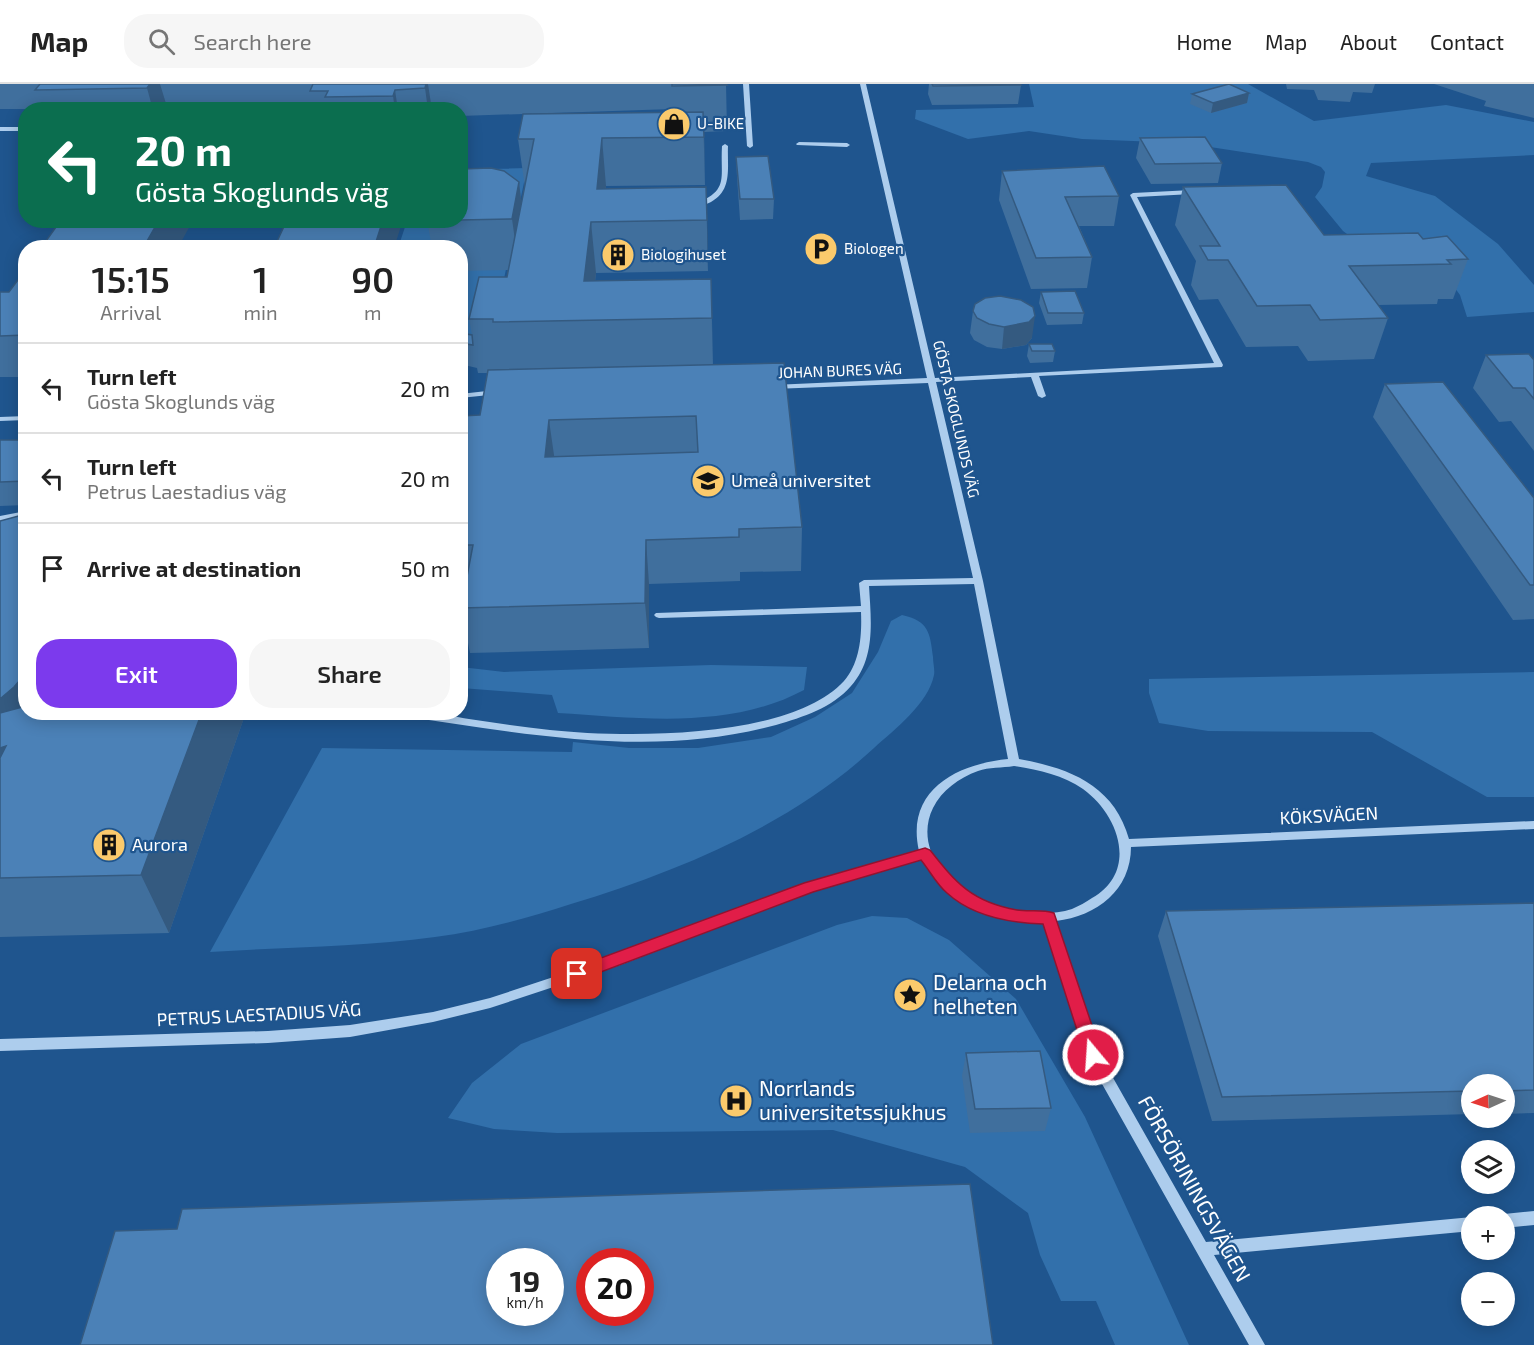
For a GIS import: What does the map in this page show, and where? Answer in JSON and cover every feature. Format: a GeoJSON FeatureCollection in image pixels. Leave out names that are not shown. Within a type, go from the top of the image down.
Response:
{"type":"FeatureCollection","features":[{"type":"Feature","properties":{"kind":"street"},"geometry":{"type":"LineString","coordinates":[[746,84],[750,146]]}},
{"type":"Feature","properties":{"kind":"street","name":"GÖSTA SKOGLUNDS VÄG"},"geometry":{"type":"LineString","coordinates":[[863,84],[978,581],[1014,762]]}},
{"type":"Feature","properties":{"kind":"street"},"geometry":{"type":"LineString","coordinates":[[0,129],[18,129]]}},
{"type":"Feature","properties":{"kind":"street"},"geometry":{"type":"LineString","coordinates":[[799,144],[847,145]]}},
{"type":"Feature","properties":{"kind":"street"},"geometry":{"type":"LineString","coordinates":[[692,207],[714,198],[727,183],[725,146]]}},
{"type":"Feature","properties":{"kind":"street","name":"JOHAN BURES VÄG"},"geometry":{"type":"LineString","coordinates":[[766,387],[1219,365],[1133,195],[1192,192]]}},
{"type":"Feature","properties":{"kind":"street"},"geometry":{"type":"LineString","coordinates":[[1034,374],[1042,396]]}},
{"type":"Feature","properties":{"kind":"street"},"geometry":{"type":"LineString","coordinates":[[468,395],[506,392]]}},
{"type":"Feature","properties":{"kind":"street"},"geometry":{"type":"LineString","coordinates":[[0,419],[18,418]]}},
{"type":"Feature","properties":{"kind":"street"},"geometry":{"type":"LineString","coordinates":[[0,519],[18,516]]}},
{"type":"Feature","properties":{"kind":"street"},"geometry":{"type":"LineString","coordinates":[[459,720],[574,736],[719,733],[805,714],[828,701],[847,684],[861,660],[868,640],[864,583],[978,581]]}},
{"type":"Feature","properties":{"kind":"street"},"geometry":{"type":"LineString","coordinates":[[659,615],[865,609]]}},
{"type":"Feature","properties":{"kind":"street"},"geometry":{"type":"LineString","coordinates":[[1014,762],[1036,765],[1072,777],[1096,793],[1115,814],[1127,843],[1124,868],[1108,893],[1081,910],[1049,918],[1018,917],[981,906],[953,889],[925,854],[921,827],[929,801],[950,779],[974,768],[1014,762]]}},
{"type":"Feature","properties":{"kind":"street","name":"KÖKSVÄGEN"},"geometry":{"type":"LineString","coordinates":[[1127,843],[1534,825]]}},
{"type":"Feature","properties":{"kind":"street","name":"PETRUS LAESTADIUS VÄG"},"geometry":{"type":"LineString","coordinates":[[0,1045],[279,1036],[350,1031],[433,1017],[512,996],[620,960],[810,887],[925,854]]}},
{"type":"Feature","properties":{"kind":"street","name":"FÖRSÖRJNINGSVÄGEN"},"geometry":{"type":"LineString","coordinates":[[1049,918],[1093,1055],[1257,1345]]}},
{"type":"Feature","properties":{"kind":"street"},"geometry":{"type":"LineString","coordinates":[[1515,1220],[1534,1218]]}},
{"type":"Feature","properties":{"kind":"street"},"geometry":{"type":"LineString","coordinates":[[1203,1249],[1461,1225]]}},
{"type":"Feature","properties":{"kind":"shaded area"},"geometry":{"type":"Polygon","coordinates":[[[1029,84],[1248,84],[1314,121],[1446,105],[1534,122],[1534,155],[1371,163],[1366,176],[1435,196],[1498,244],[1534,285],[1534,312],[1467,317],[1460,295],[1449,280],[1366,248],[1343,231],[1315,197],[1322,187],[1325,172],[1321,167],[1308,162],[1184,143],[1082,139],[1029,131],[968,139],[915,119],[916,110],[1034,107],[1029,84]]]}},
{"type":"Feature","properties":{"kind":"shaded area"},"geometry":{"type":"Polygon","coordinates":[[[527,168],[494,327],[478,366],[468,366],[468,240],[401,240],[405,228],[468,228],[468,170],[527,168]]]}},
{"type":"Feature","properties":{"kind":"shaded area"},"geometry":{"type":"Polygon","coordinates":[[[902,615],[923,625],[931,641],[934,675],[931,686],[918,706],[891,733],[842,775],[807,800],[732,842],[652,877],[612,891],[521,919],[470,931],[379,943],[210,952],[322,748],[572,752],[573,742],[629,748],[698,748],[771,737],[815,717],[852,693],[878,652],[891,621],[902,615]]]}},
{"type":"Feature","properties":{"kind":"shaded area"},"geometry":{"type":"Polygon","coordinates":[[[711,665],[807,667],[804,690],[775,703],[715,716],[684,718],[558,713],[552,695],[468,689],[468,668],[504,672],[711,665]]]}},
{"type":"Feature","properties":{"kind":"shaded area"},"geometry":{"type":"Polygon","coordinates":[[[1534,672],[1534,797],[1487,797],[1372,732],[1208,731],[1159,723],[1149,693],[1149,679],[1534,672]]]}},
{"type":"Feature","properties":{"kind":"shaded area"},"geometry":{"type":"Polygon","coordinates":[[[872,916],[907,918],[949,940],[1016,999],[1085,1117],[1189,1345],[1115,1345],[1096,1301],[1061,1301],[1040,1255],[1028,1213],[965,1167],[833,1130],[557,1133],[494,1129],[448,1118],[472,1083],[521,1044],[837,925],[872,916]]]}},
{"type":"Feature","properties":{"kind":"building"},"geometry":{"type":"Polygon","coordinates":[[[40,84],[150,84],[147,88],[35,90],[40,84]]]}},
{"type":"Feature","properties":{"kind":"building"},"geometry":{"type":"Polygon","coordinates":[[[313,84],[426,84],[425,88],[395,90],[393,96],[325,97],[328,91],[310,91],[313,84]]]}},
{"type":"Feature","properties":{"kind":"building"},"geometry":{"type":"Polygon","coordinates":[[[672,84],[726,84],[727,85],[672,86],[672,84]]]}},
{"type":"Feature","properties":{"kind":"building"},"geometry":{"type":"Polygon","coordinates":[[[932,84],[1020,84],[1021,85],[933,86],[932,84]]]}},
{"type":"Feature","properties":{"kind":"building"},"geometry":{"type":"Polygon","coordinates":[[[1229,84],[1249,93],[1213,103],[1192,94],[1229,84]]]}},
{"type":"Feature","properties":{"kind":"building"},"geometry":{"type":"Polygon","coordinates":[[[703,112],[704,137],[602,138],[597,189],[706,187],[707,220],[591,222],[584,281],[711,279],[712,318],[493,322],[493,319],[469,319],[479,277],[507,277],[534,139],[518,139],[523,114],[703,112]]]}},
{"type":"Feature","properties":{"kind":"building"},"geometry":{"type":"Polygon","coordinates":[[[1205,137],[1222,163],[1155,164],[1140,138],[1205,137]]]}},
{"type":"Feature","properties":{"kind":"building"},"geometry":{"type":"Polygon","coordinates":[[[768,156],[774,199],[740,199],[736,157],[768,156]]]}},
{"type":"Feature","properties":{"kind":"building"},"geometry":{"type":"Polygon","coordinates":[[[1104,166],[1119,196],[1065,197],[1092,257],[1036,258],[1002,171],[1104,166]]]}},
{"type":"Feature","properties":{"kind":"building"},"geometry":{"type":"Polygon","coordinates":[[[491,168],[504,171],[519,182],[512,219],[468,220],[468,169],[491,168]]]}},
{"type":"Feature","properties":{"kind":"building"},"geometry":{"type":"Polygon","coordinates":[[[1286,185],[1324,235],[1418,233],[1423,239],[1447,236],[1468,259],[1447,260],[1451,264],[1349,266],[1388,318],[1320,320],[1310,305],[1257,306],[1228,260],[1208,260],[1200,246],[1220,246],[1183,187],[1286,185]]]}},
{"type":"Feature","properties":{"kind":"building"},"geometry":{"type":"Polygon","coordinates":[[[55,228],[154,228],[148,240],[47,240],[55,228]]]}},
{"type":"Feature","properties":{"kind":"building"},"geometry":{"type":"Polygon","coordinates":[[[283,228],[380,228],[377,240],[278,240],[283,228]]]}},
{"type":"Feature","properties":{"kind":"building"},"geometry":{"type":"Polygon","coordinates":[[[18,280],[18,335],[0,336],[0,292],[9,292],[18,280]]]}},
{"type":"Feature","properties":{"kind":"building"},"geometry":{"type":"Polygon","coordinates":[[[1075,291],[1084,313],[1048,313],[1041,292],[1075,291]]]}},
{"type":"Feature","properties":{"kind":"building"},"geometry":{"type":"Polygon","coordinates":[[[1000,296],[1021,300],[1033,307],[1035,316],[1029,322],[1004,327],[989,324],[977,318],[973,311],[975,304],[985,298],[1000,296]]]}},
{"type":"Feature","properties":{"kind":"building"},"geometry":{"type":"Polygon","coordinates":[[[468,334],[472,335],[473,345],[468,344],[468,334]]]}},
{"type":"Feature","properties":{"kind":"building"},"geometry":{"type":"Polygon","coordinates":[[[1029,344],[1052,344],[1055,351],[1032,351],[1029,344]]]}},
{"type":"Feature","properties":{"kind":"building"},"geometry":{"type":"Polygon","coordinates":[[[1529,354],[1534,360],[1534,399],[1525,388],[1513,388],[1486,355],[1529,354]]]}},
{"type":"Feature","properties":{"kind":"building"},"geometry":{"type":"Polygon","coordinates":[[[784,363],[802,527],[739,529],[739,537],[646,540],[645,603],[468,608],[468,571],[473,545],[468,545],[468,416],[480,415],[488,370],[784,363]],[[696,416],[549,420],[545,457],[698,452],[696,416]]]}},
{"type":"Feature","properties":{"kind":"building"},"geometry":{"type":"Polygon","coordinates":[[[1443,382],[1534,498],[1534,585],[1530,585],[1385,384],[1443,382]]]}},
{"type":"Feature","properties":{"kind":"building"},"geometry":{"type":"Polygon","coordinates":[[[0,440],[18,440],[18,481],[0,482],[0,440]]]}},
{"type":"Feature","properties":{"kind":"building"},"geometry":{"type":"Polygon","coordinates":[[[18,516],[18,682],[0,699],[0,521],[18,516]]]}},
{"type":"Feature","properties":{"kind":"building"},"geometry":{"type":"Polygon","coordinates":[[[18,708],[18,720],[199,720],[141,875],[0,878],[0,758],[6,746],[0,748],[0,713],[18,708]]]}},
{"type":"Feature","properties":{"kind":"building"},"geometry":{"type":"Polygon","coordinates":[[[1534,903],[1534,1090],[1515,1091],[1515,1074],[1461,1074],[1461,1091],[1222,1097],[1166,911],[1534,903]]]}},
{"type":"Feature","properties":{"kind":"building"},"geometry":{"type":"Polygon","coordinates":[[[1040,1051],[1051,1108],[975,1109],[966,1053],[1040,1051]]]}},
{"type":"Feature","properties":{"kind":"building"},"geometry":{"type":"Polygon","coordinates":[[[970,1184],[993,1345],[80,1345],[115,1231],[177,1229],[182,1209],[970,1184]]]}},
{"type":"Feature","properties":{"kind":"place","name":"U-BIKE"},"geometry":{"type":"Point","coordinates":[674,124]}},
{"type":"Feature","properties":{"kind":"place","name":"Biologen"},"geometry":{"type":"Point","coordinates":[821,249]}},
{"type":"Feature","properties":{"kind":"place","name":"Biologihuset"},"geometry":{"type":"Point","coordinates":[618,255]}},
{"type":"Feature","properties":{"kind":"place","name":"Umeå universitet"},"geometry":{"type":"Point","coordinates":[708,481]}},
{"type":"Feature","properties":{"kind":"place","name":"Aurora"},"geometry":{"type":"Point","coordinates":[109,845]}},
{"type":"Feature","properties":{"kind":"place","name":"Delarna och helheten"},"geometry":{"type":"Point","coordinates":[910,995]}},
{"type":"Feature","properties":{"kind":"place","name":"Norrlands universitetssjukhus"},"geometry":{"type":"Point","coordinates":[736,1101]}},
{"type":"Feature","properties":{"kind":"route"},"geometry":{"type":"LineString","coordinates":[[577,974],[620,960],[810,887],[925,854],[953,889],[981,906],[1018,917],[1049,918],[1093,1055]]}}]}
